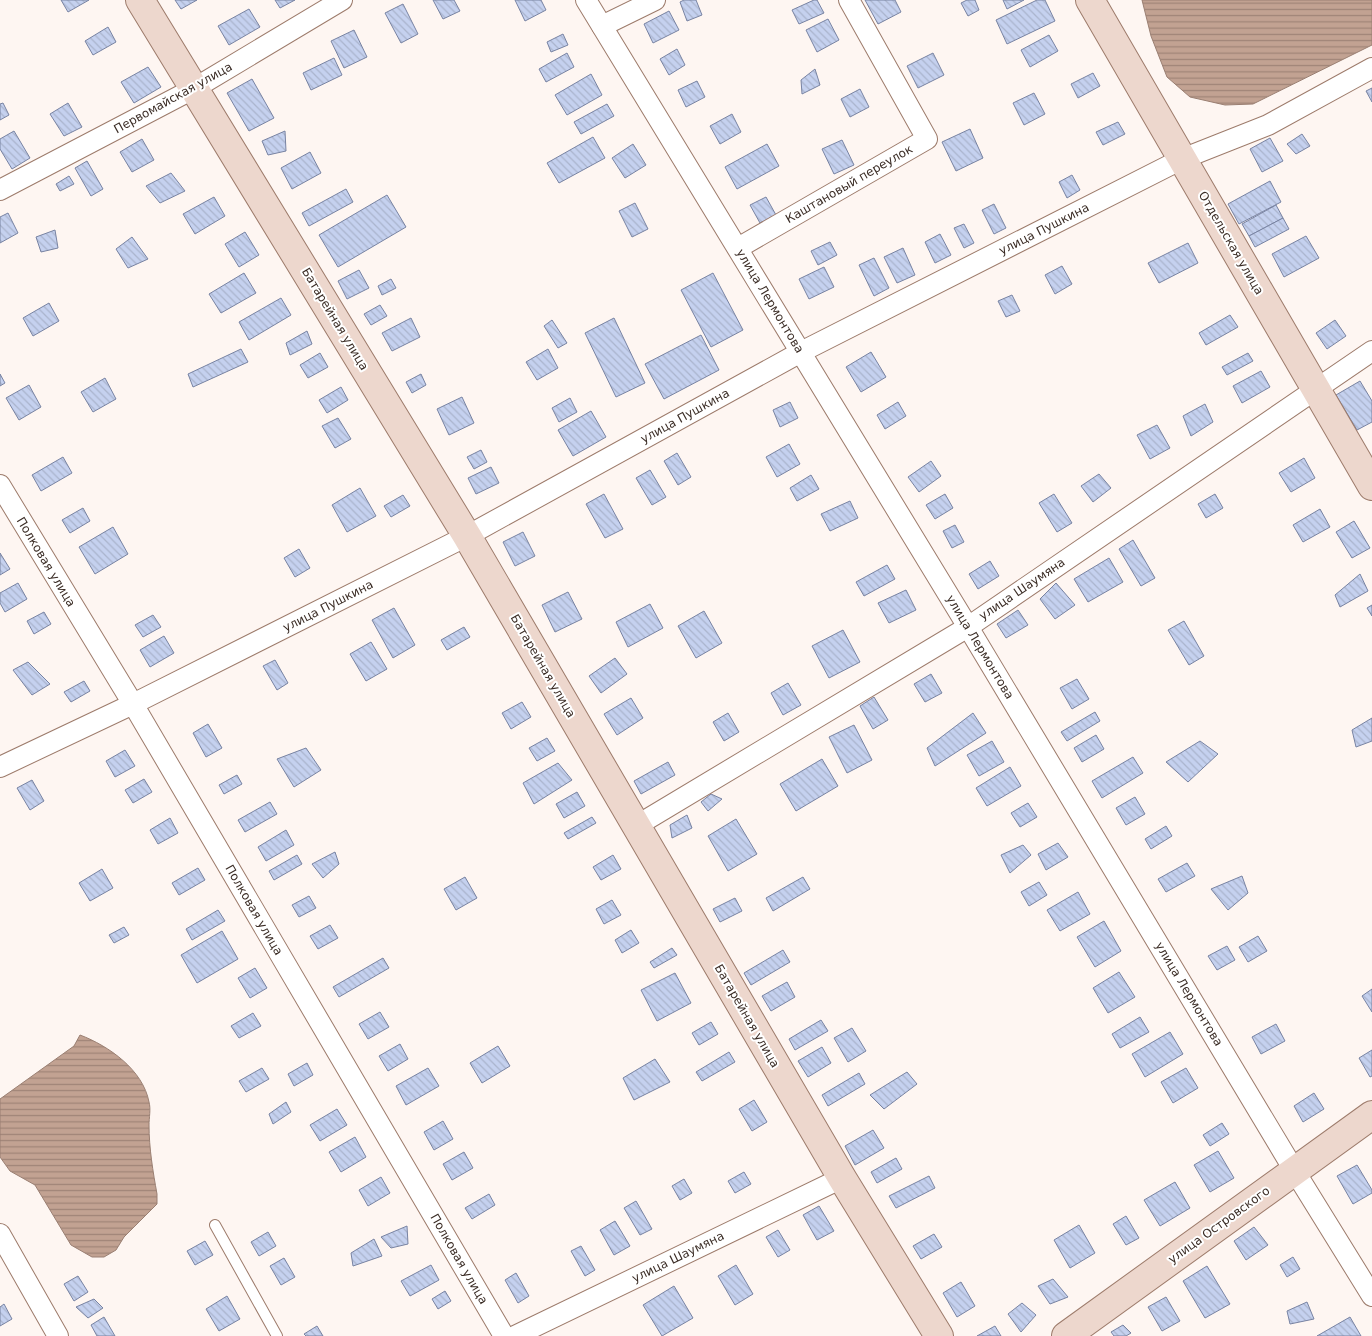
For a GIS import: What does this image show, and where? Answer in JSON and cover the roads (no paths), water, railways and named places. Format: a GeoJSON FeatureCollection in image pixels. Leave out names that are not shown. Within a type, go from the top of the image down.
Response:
{"type":"FeatureCollection","features":[{"type":"Feature","properties":{"kind":"street","name":"Батарейная улица"},"geometry":{"type":"LineString","coordinates":[[140,0],[467,536],[842,1178],[939,1336]]}},
{"type":"Feature","properties":{"kind":"street","name":"Первомайская улица"},"geometry":{"type":"LineString","coordinates":[[0,190],[195,88],[342,0]]}},
{"type":"Feature","properties":{"kind":"street","name":"улица Лермонтова"},"geometry":{"type":"LineString","coordinates":[[586,0],[968,626],[1294,1170],[1372,1296]]}},
{"type":"Feature","properties":{"kind":"street"},"geometry":{"type":"LineString","coordinates":[[602,26],[655,0]]}},
{"type":"Feature","properties":{"kind":"street","name":"Каштановый переулок"},"geometry":{"type":"LineString","coordinates":[[738,248],[927,138],[849,0]]}},
{"type":"Feature","properties":{"kind":"street","name":"Отдельская улица"},"geometry":{"type":"LineString","coordinates":[[1090,0],[1372,486]]}},
{"type":"Feature","properties":{"kind":"street","name":"улица Пушкина"},"geometry":{"type":"LineString","coordinates":[[0,767],[133,704],[467,536],[801,352],[1182,159],[1268,125],[1372,68]]}},
{"type":"Feature","properties":{"kind":"street","name":"улица Шаумяна"},"geometry":{"type":"LineString","coordinates":[[636,826],[968,626],[1372,351]]}},
{"type":"Feature","properties":{"kind":"street","name":"Полковая улица"},"geometry":{"type":"LineString","coordinates":[[0,485],[133,704],[504,1336]]}},
{"type":"Feature","properties":{"kind":"street","name":"улица Островского"},"geometry":{"type":"LineString","coordinates":[[1066,1336],[1372,1115]]}},
{"type":"Feature","properties":{"kind":"street","name":"улица Шаумяна"},"geometry":{"type":"LineString","coordinates":[[515,1336],[842,1178]]}},
{"type":"Feature","properties":{"kind":"street"},"geometry":{"type":"LineString","coordinates":[[0,1234],[58,1336]]}},
{"type":"Feature","properties":{"kind":"lane"},"geometry":{"type":"LineString","coordinates":[[215,1225],[277,1336]]}}]}
